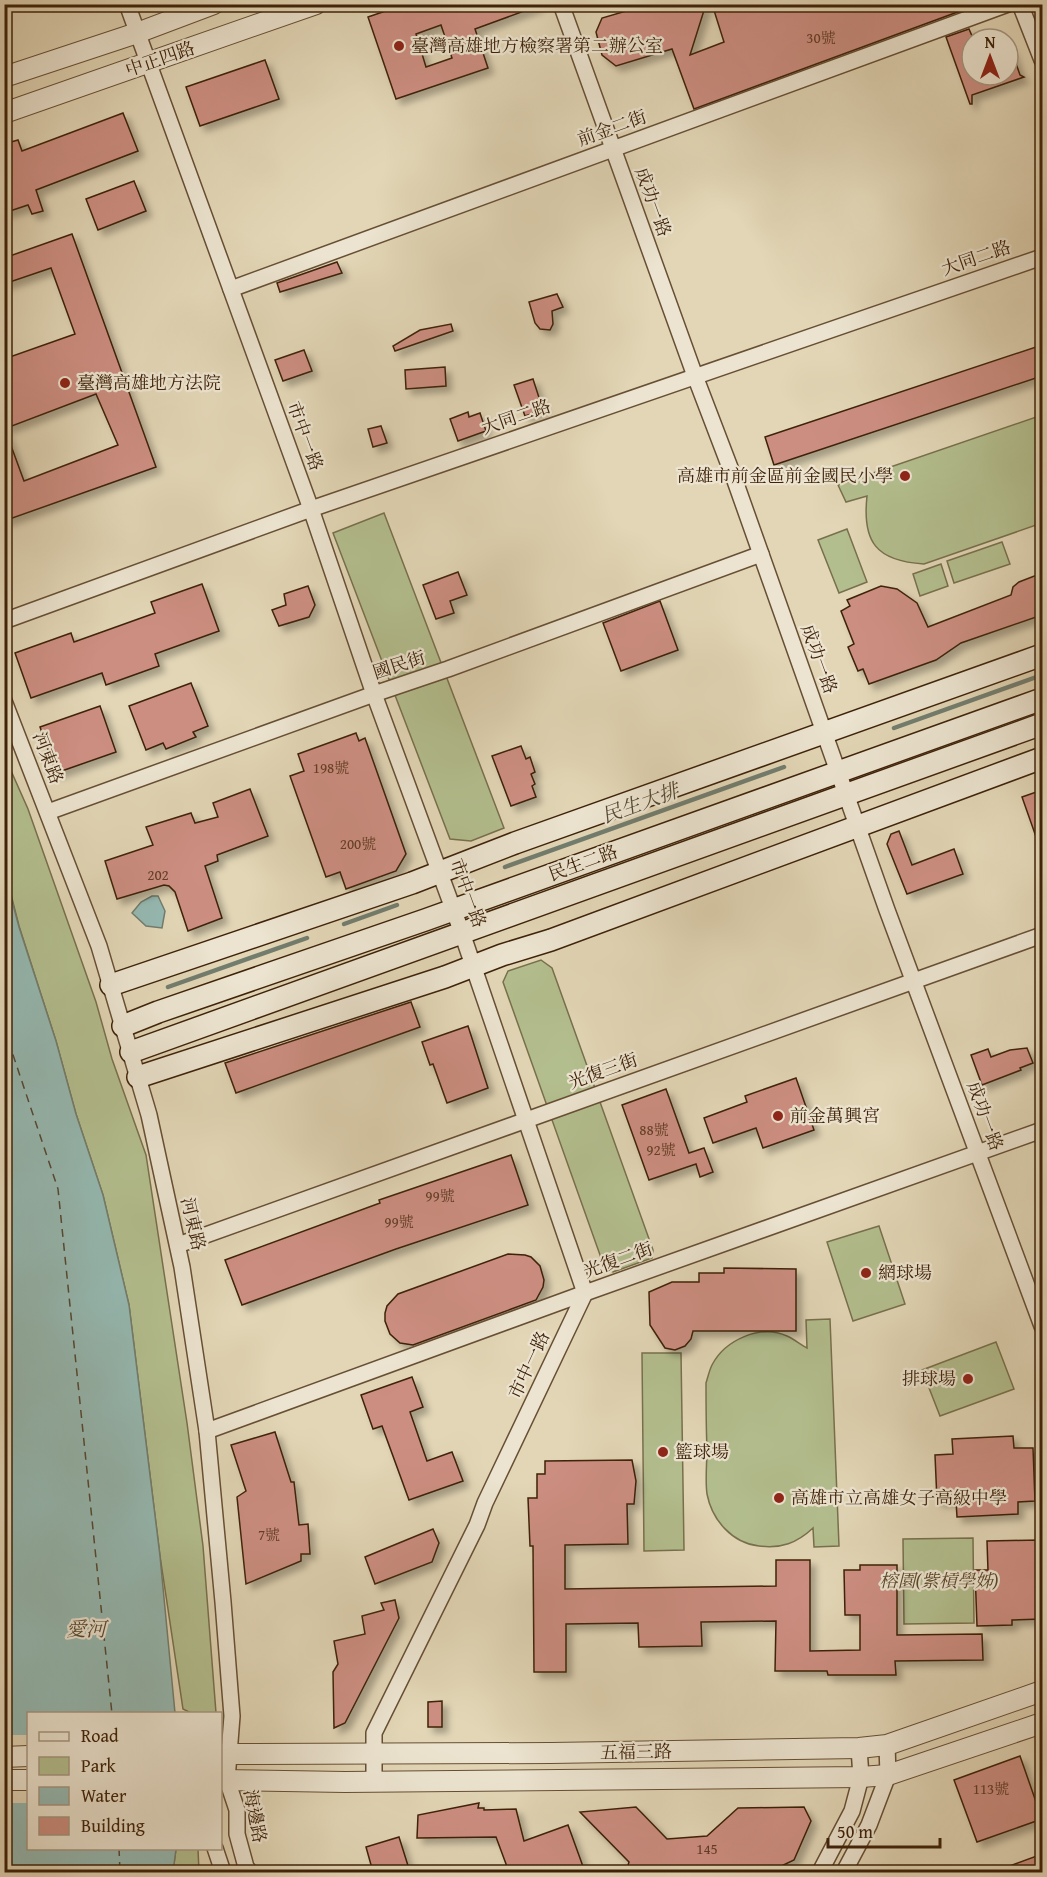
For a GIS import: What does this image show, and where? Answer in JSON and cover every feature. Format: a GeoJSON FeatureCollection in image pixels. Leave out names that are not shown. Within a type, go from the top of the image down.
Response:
{"type":"FeatureCollection","features":[{"type":"Feature","properties":{"kind":"main road"},"geometry":{"type":"LineString","coordinates":[[111,985],[321,915],[515,843],[826,733],[864,717],[1042,656]]}},
{"type":"Feature","properties":{"kind":"main road","name":"民生二路"},"geometry":{"type":"LineString","coordinates":[[123,1026],[1042,699]]}},
{"type":"Feature","properties":{"kind":"main road","name":"民生二路"},"geometry":{"type":"LineString","coordinates":[[131,1052],[1042,724]]}},
{"type":"Feature","properties":{"kind":"main road"},"geometry":{"type":"LineString","coordinates":[[138,1077],[551,940],[1042,758]]}},
{"type":"Feature","properties":{"kind":"street","name":"市中一路"},"geometry":{"type":"LineString","coordinates":[[127,4],[462,933],[585,1293],[485,1503],[477,1525],[374,1733],[374,1782]]}},
{"type":"Feature","properties":{"kind":"street","name":"中正四路"},"geometry":{"type":"LineString","coordinates":[[4,77],[137,33],[214,4]]}},
{"type":"Feature","properties":{"kind":"street","name":"中正四路"},"geometry":{"type":"LineString","coordinates":[[4,113],[316,4]]}},
{"type":"Feature","properties":{"kind":"street","name":"成功一路"},"geometry":{"type":"LineString","coordinates":[[561,4],[826,733],[887,910],[978,1153],[1040,1309],[1042,1326]]}},
{"type":"Feature","properties":{"kind":"street","name":"前金二街"},"geometry":{"type":"LineString","coordinates":[[231,289],[1008,4]]}},
{"type":"Feature","properties":{"kind":"street"},"geometry":{"type":"LineString","coordinates":[[1020,4],[1042,60]]}},
{"type":"Feature","properties":{"kind":"street","name":"大同二路"},"geometry":{"type":"LineString","coordinates":[[4,621],[311,509],[1042,256]]}},
{"type":"Feature","properties":{"kind":"street","name":"國民街"},"geometry":{"type":"LineString","coordinates":[[48,812],[761,554]]}},
{"type":"Feature","properties":{"kind":"street","name":"河東路"},"geometry":{"type":"LineString","coordinates":[[4,701],[99,946],[149,1115],[178,1245],[207,1431],[232,1716],[225,1754],[223,1784]]}},
{"type":"Feature","properties":{"kind":"street","name":"光復三街"},"geometry":{"type":"LineString","coordinates":[[178,1245],[1042,935]]}},
{"type":"Feature","properties":{"kind":"street","name":"光復二街"},"geometry":{"type":"LineString","coordinates":[[207,1431],[1042,1130]]}},
{"type":"Feature","properties":{"kind":"street","name":"五福三路"},"geometry":{"type":"LineString","coordinates":[[225,1754],[551,1754],[859,1748],[887,1745],[1042,1691]]}},
{"type":"Feature","properties":{"kind":"street","name":"五福三路"},"geometry":{"type":"LineString","coordinates":[[223,1784],[888,1775],[1042,1723]]}},
{"type":"Feature","properties":{"kind":"street"},"geometry":{"type":"LineString","coordinates":[[844,1872],[869,1825],[888,1775],[887,1745]]}},
{"type":"Feature","properties":{"kind":"street"},"geometry":{"type":"LineString","coordinates":[[820,1872],[852,1811],[861,1777],[859,1748]]}},
{"type":"Feature","properties":{"kind":"street"},"geometry":{"type":"LineString","coordinates":[[4,1756],[27,1756]]}},
{"type":"Feature","properties":{"kind":"street"},"geometry":{"type":"LineString","coordinates":[[4,1780],[27,1780]]}},
{"type":"Feature","properties":{"kind":"street","name":"海邊路"},"geometry":{"type":"LineString","coordinates":[[223,1784],[237,1810],[237,1834],[246,1867],[250,1872]]}},
{"type":"Feature","properties":{"kind":"street"},"geometry":{"type":"LineString","coordinates":[[216,1850],[223,1872]]}},
{"type":"Feature","properties":{"kind":"green space"},"geometry":{"type":"Polygon","coordinates":[[[1042,415],[1042,523],[924,564],[894,559],[876,546],[867,526],[867,496],[846,502],[838,485],[1042,415]]]}},
{"type":"Feature","properties":{"kind":"green space"},"geometry":{"type":"Polygon","coordinates":[[[384,513],[504,828],[471,841],[450,839],[333,533],[384,513]]]}},
{"type":"Feature","properties":{"kind":"green space"},"geometry":{"type":"Polygon","coordinates":[[[847,529],[867,582],[839,593],[818,540],[847,529]]]}},
{"type":"Feature","properties":{"kind":"green space"},"geometry":{"type":"Polygon","coordinates":[[[1002,542],[1010,564],[954,583],[947,561],[1002,542]]]}},
{"type":"Feature","properties":{"kind":"green space"},"geometry":{"type":"Polygon","coordinates":[[[941,564],[948,586],[920,596],[913,574],[941,564]]]}},
{"type":"Feature","properties":{"kind":"green space"},"geometry":{"type":"Polygon","coordinates":[[[4,755],[28,809],[96,1002],[112,1059],[146,1155],[187,1423],[203,1546],[216,1712],[189,1712],[183,1709],[160,1556],[129,1305],[103,1195],[19,926],[5,871],[4,755]]]}},
{"type":"Feature","properties":{"kind":"green space"},"geometry":{"type":"Polygon","coordinates":[[[541,960],[552,968],[653,1250],[652,1258],[613,1272],[605,1269],[503,982],[508,971],[541,960]]]}},
{"type":"Feature","properties":{"kind":"green space","name":"網球場"},"geometry":{"type":"Polygon","coordinates":[[[879,1226],[905,1304],[853,1321],[827,1242],[879,1226]]]}},
{"type":"Feature","properties":{"kind":"green space"},"geometry":{"type":"Polygon","coordinates":[[[830,1319],[839,1546],[814,1547],[813,1528],[801,1538],[782,1546],[767,1547],[749,1544],[725,1529],[713,1513],[707,1494],[706,1383],[710,1370],[725,1348],[755,1333],[777,1333],[790,1337],[807,1348],[806,1320],[830,1319]]]}},
{"type":"Feature","properties":{"kind":"green space","name":"排球場"},"geometry":{"type":"Polygon","coordinates":[[[996,1342],[1014,1389],[940,1416],[922,1370],[996,1342]]]}},
{"type":"Feature","properties":{"kind":"green space","name":"籃球場"},"geometry":{"type":"Polygon","coordinates":[[[642,1353],[681,1353],[684,1550],[644,1551],[642,1353]]]}},
{"type":"Feature","properties":{"kind":"green space","name":"榕園(紫槓學姊)"},"geometry":{"type":"Polygon","coordinates":[[[973,1538],[974,1623],[904,1624],[903,1539],[973,1538]]]}},
{"type":"Feature","properties":{"kind":"green space"},"geometry":{"type":"Polygon","coordinates":[[[176,1850],[198,1850],[199,1872],[173,1872],[176,1850]]]}},
{"type":"Feature","properties":{"kind":"water","name":"愛河"},"geometry":{"type":"Polygon","coordinates":[[[4,871],[76,1114],[103,1195],[129,1305],[160,1556],[175,1712],[27,1712],[27,1850],[176,1850],[173,1872],[5,1872],[4,871]]]}},
{"type":"Feature","properties":{"kind":"water"},"geometry":{"type":"Polygon","coordinates":[[[152,896],[158,896],[165,911],[162,928],[146,926],[132,913],[141,902],[152,896]]]}},
{"type":"Feature","properties":{"kind":"pier"},"geometry":{"type":"Polygon","coordinates":[[[5,1735],[27,1735],[27,1803],[4,1803],[5,1735]]]}},
{"type":"Feature","properties":{"kind":"building","name":"臺灣高雄地方檢察署第二辦公室"},"geometry":{"type":"Polygon","coordinates":[[[406,4],[538,4],[538,6],[475,29],[488,68],[396,99],[368,17],[406,4]],[[441,25],[416,34],[426,67],[452,58],[441,25]]]}},
{"type":"Feature","properties":{"kind":"building"},"geometry":{"type":"Polygon","coordinates":[[[650,4],[706,4],[690,55],[724,42],[712,4],[961,4],[963,10],[694,109],[672,49],[616,66],[602,55],[596,32],[602,18],[650,4]]]}},
{"type":"Feature","properties":{"kind":"building"},"geometry":{"type":"Polygon","coordinates":[[[960,32],[960,76],[946,37],[960,32]]]}},
{"type":"Feature","properties":{"kind":"building"},"geometry":{"type":"Polygon","coordinates":[[[265,60],[279,99],[200,126],[186,87],[265,60]]]}},
{"type":"Feature","properties":{"kind":"building"},"geometry":{"type":"Polygon","coordinates":[[[964,87],[995,87],[972,95],[972,104],[970,104],[964,87]]]}},
{"type":"Feature","properties":{"kind":"building"},"geometry":{"type":"Polygon","coordinates":[[[123,113],[138,151],[36,190],[43,211],[32,214],[28,205],[4,213],[4,144],[18,140],[22,151],[123,113]]]}},
{"type":"Feature","properties":{"kind":"building"},"geometry":{"type":"Polygon","coordinates":[[[134,181],[146,211],[98,230],[86,199],[134,181]]]}},
{"type":"Feature","properties":{"kind":"building","name":"臺灣高雄地方法院"},"geometry":{"type":"Polygon","coordinates":[[[72,234],[156,467],[4,521],[4,432],[6,432],[24,481],[118,445],[96,394],[4,429],[4,359],[75,334],[51,268],[4,284],[4,258],[72,234]]]}},
{"type":"Feature","properties":{"kind":"building"},"geometry":{"type":"Polygon","coordinates":[[[337,262],[342,273],[280,292],[277,283],[337,262]]]}},
{"type":"Feature","properties":{"kind":"building"},"geometry":{"type":"Polygon","coordinates":[[[557,294],[563,307],[552,311],[553,324],[550,330],[540,329],[535,323],[529,302],[557,294]]]}},
{"type":"Feature","properties":{"kind":"building"},"geometry":{"type":"Polygon","coordinates":[[[451,324],[453,331],[395,351],[393,346],[420,330],[451,324]]]}},
{"type":"Feature","properties":{"kind":"building"},"geometry":{"type":"Polygon","coordinates":[[[1042,345],[1042,376],[774,465],[765,437],[1042,345]]]}},
{"type":"Feature","properties":{"kind":"building"},"geometry":{"type":"Polygon","coordinates":[[[304,350],[312,371],[283,381],[275,360],[304,350]]]}},
{"type":"Feature","properties":{"kind":"building"},"geometry":{"type":"Polygon","coordinates":[[[445,367],[446,386],[406,389],[405,370],[445,367]]]}},
{"type":"Feature","properties":{"kind":"building"},"geometry":{"type":"Polygon","coordinates":[[[533,379],[543,410],[525,416],[514,385],[533,379]]]}},
{"type":"Feature","properties":{"kind":"building"},"geometry":{"type":"Polygon","coordinates":[[[468,412],[469,417],[480,413],[486,431],[458,441],[450,419],[468,412]]]}},
{"type":"Feature","properties":{"kind":"building"},"geometry":{"type":"Polygon","coordinates":[[[381,426],[387,443],[373,447],[368,429],[381,426]]]}},
{"type":"Feature","properties":{"kind":"building"},"geometry":{"type":"Polygon","coordinates":[[[458,572],[467,595],[450,601],[454,613],[436,619],[423,585],[458,572]]]}},
{"type":"Feature","properties":{"kind":"building"},"geometry":{"type":"Polygon","coordinates":[[[1042,573],[1042,615],[961,643],[936,660],[869,684],[863,669],[858,671],[848,647],[854,644],[841,611],[850,606],[847,600],[881,586],[897,589],[917,603],[928,627],[1011,595],[1013,587],[1019,582],[1042,573]]]}},
{"type":"Feature","properties":{"kind":"building"},"geometry":{"type":"Polygon","coordinates":[[[202,584],[219,631],[155,654],[159,666],[106,685],[102,673],[31,698],[15,653],[71,633],[74,642],[155,613],[151,602],[202,584]]]}},
{"type":"Feature","properties":{"kind":"building"},"geometry":{"type":"Polygon","coordinates":[[[308,586],[315,605],[309,617],[279,626],[272,610],[286,605],[284,594],[308,586]]]}},
{"type":"Feature","properties":{"kind":"building"},"geometry":{"type":"Polygon","coordinates":[[[660,601],[678,650],[621,671],[603,623],[660,601]]]}},
{"type":"Feature","properties":{"kind":"building"},"geometry":{"type":"Polygon","coordinates":[[[191,683],[208,726],[193,732],[196,737],[166,749],[163,743],[146,750],[129,706],[191,683]]]}},
{"type":"Feature","properties":{"kind":"building"},"geometry":{"type":"Polygon","coordinates":[[[100,706],[116,752],[56,773],[40,727],[100,706]]]}},
{"type":"Feature","properties":{"kind":"building"},"geometry":{"type":"Polygon","coordinates":[[[356,733],[359,741],[365,738],[406,854],[396,871],[346,889],[340,872],[326,877],[290,776],[304,771],[298,754],[356,733]]]}},
{"type":"Feature","properties":{"kind":"building"},"geometry":{"type":"Polygon","coordinates":[[[521,746],[526,759],[530,757],[535,772],[531,774],[536,797],[511,806],[492,756],[521,746]]]}},
{"type":"Feature","properties":{"kind":"building"},"geometry":{"type":"Polygon","coordinates":[[[250,789],[268,836],[217,855],[218,861],[205,866],[222,918],[188,931],[175,892],[169,886],[164,885],[117,899],[105,861],[153,845],[146,827],[191,813],[195,823],[218,817],[213,803],[250,789]]]}},
{"type":"Feature","properties":{"kind":"building"},"geometry":{"type":"Polygon","coordinates":[[[1042,790],[1042,850],[1041,851],[1022,797],[1042,790]]]}},
{"type":"Feature","properties":{"kind":"building"},"geometry":{"type":"Polygon","coordinates":[[[899,831],[912,865],[954,849],[963,874],[907,894],[887,844],[891,834],[899,831]]]}},
{"type":"Feature","properties":{"kind":"building"},"geometry":{"type":"Polygon","coordinates":[[[411,1002],[420,1027],[236,1093],[225,1063],[411,1002]]]}},
{"type":"Feature","properties":{"kind":"building"},"geometry":{"type":"Polygon","coordinates":[[[468,1026],[488,1088],[447,1103],[433,1064],[430,1065],[422,1042],[468,1026]]]}},
{"type":"Feature","properties":{"kind":"building"},"geometry":{"type":"Polygon","coordinates":[[[1027,1048],[1033,1063],[982,1085],[971,1055],[988,1049],[991,1057],[1010,1050],[1027,1048]]]}},
{"type":"Feature","properties":{"kind":"building","name":"前金萬興宮"},"geometry":{"type":"Polygon","coordinates":[[[796,1078],[814,1130],[763,1148],[756,1128],[713,1143],[704,1118],[747,1102],[745,1096],[796,1078]]]}},
{"type":"Feature","properties":{"kind":"building"},"geometry":{"type":"Polygon","coordinates":[[[666,1089],[689,1153],[704,1148],[713,1172],[700,1177],[696,1164],[649,1180],[622,1105],[666,1089]]]}},
{"type":"Feature","properties":{"kind":"building"},"geometry":{"type":"Polygon","coordinates":[[[511,1155],[528,1205],[396,1249],[242,1305],[225,1260],[380,1203],[379,1200],[511,1155]]]}},
{"type":"Feature","properties":{"kind":"building"},"geometry":{"type":"Polygon","coordinates":[[[508,1254],[531,1257],[540,1266],[544,1280],[536,1300],[413,1345],[400,1343],[390,1334],[385,1321],[385,1313],[387,1306],[398,1294],[508,1254]]]}},
{"type":"Feature","properties":{"kind":"building"},"geometry":{"type":"Polygon","coordinates":[[[724,1268],[796,1269],[796,1331],[693,1331],[691,1339],[685,1346],[675,1350],[665,1348],[650,1325],[649,1292],[672,1282],[699,1282],[699,1273],[724,1273],[724,1268]]]}},
{"type":"Feature","properties":{"kind":"building"},"geometry":{"type":"Polygon","coordinates":[[[412,1377],[423,1407],[410,1412],[427,1461],[452,1452],[463,1481],[409,1500],[382,1426],[373,1429],[361,1395],[412,1377]]]}},
{"type":"Feature","properties":{"kind":"building"},"geometry":{"type":"Polygon","coordinates":[[[275,1432],[291,1482],[294,1482],[299,1525],[308,1524],[310,1554],[301,1554],[301,1561],[246,1584],[237,1497],[246,1491],[231,1445],[275,1432]]]}},
{"type":"Feature","properties":{"kind":"building"},"geometry":{"type":"Polygon","coordinates":[[[1013,1436],[1014,1448],[1033,1448],[1035,1501],[1018,1502],[1018,1514],[957,1517],[956,1501],[937,1501],[935,1455],[953,1454],[952,1439],[1013,1436]]]}},
{"type":"Feature","properties":{"kind":"building"},"geometry":{"type":"Polygon","coordinates":[[[632,1460],[636,1481],[634,1504],[627,1504],[628,1544],[565,1545],[565,1589],[776,1586],[776,1560],[810,1560],[810,1651],[860,1650],[860,1615],[845,1615],[844,1570],[860,1570],[860,1565],[897,1565],[897,1635],[982,1634],[983,1660],[895,1661],[896,1675],[828,1675],[827,1671],[775,1671],[776,1621],[701,1622],[702,1646],[639,1647],[638,1623],[566,1624],[566,1672],[534,1672],[533,1546],[530,1546],[528,1498],[537,1498],[537,1474],[545,1474],[545,1461],[632,1460]]]}},
{"type":"Feature","properties":{"kind":"building"},"geometry":{"type":"Polygon","coordinates":[[[433,1529],[439,1543],[432,1562],[375,1584],[365,1557],[433,1529]]]}},
{"type":"Feature","properties":{"kind":"building"},"geometry":{"type":"Polygon","coordinates":[[[1042,1540],[1042,1619],[1012,1620],[1012,1625],[977,1626],[975,1570],[988,1570],[987,1541],[1042,1540]]]}},
{"type":"Feature","properties":{"kind":"building"},"geometry":{"type":"Polygon","coordinates":[[[395,1600],[399,1618],[345,1723],[334,1728],[333,1672],[338,1664],[334,1641],[365,1634],[362,1616],[384,1610],[381,1603],[395,1600]]]}},
{"type":"Feature","properties":{"kind":"building"},"geometry":{"type":"Polygon","coordinates":[[[442,1701],[442,1727],[428,1727],[428,1702],[442,1701]]]}},
{"type":"Feature","properties":{"kind":"building"},"geometry":{"type":"Polygon","coordinates":[[[1020,1756],[1042,1819],[977,1842],[954,1780],[1020,1756]]]}},
{"type":"Feature","properties":{"kind":"building"},"geometry":{"type":"Polygon","coordinates":[[[479,1803],[478,1808],[484,1808],[484,1810],[516,1809],[524,1841],[568,1825],[585,1872],[554,1872],[552,1868],[540,1872],[509,1872],[496,1837],[417,1838],[418,1815],[479,1803]]]}},
{"type":"Feature","properties":{"kind":"building"},"geometry":{"type":"Polygon","coordinates":[[[636,1807],[667,1839],[707,1836],[738,1808],[804,1807],[811,1821],[794,1860],[769,1872],[626,1872],[629,1862],[580,1812],[636,1807]]]}},
{"type":"Feature","properties":{"kind":"building"},"geometry":{"type":"Polygon","coordinates":[[[399,1837],[410,1872],[373,1872],[366,1847],[399,1837]]]}},
{"type":"Feature","properties":{"kind":"building"},"geometry":{"type":"Polygon","coordinates":[[[1042,1854],[1042,1872],[996,1872],[996,1871],[1042,1854]]]}},
{"type":"Feature","properties":{"kind":"waterway","name":"民生大排"},"geometry":{"type":"LineString","coordinates":[[894,728],[1042,675]]}},
{"type":"Feature","properties":{"kind":"waterway","name":"民生大排"},"geometry":{"type":"LineString","coordinates":[[505,867],[784,767]]}},
{"type":"Feature","properties":{"kind":"waterway","name":"民生大排"},"geometry":{"type":"LineString","coordinates":[[344,924],[397,905]]}},
{"type":"Feature","properties":{"kind":"waterway","name":"民生大排"},"geometry":{"type":"LineString","coordinates":[[168,987],[307,938]]}},
{"type":"Feature","properties":{"kind":"ferry route"},"geometry":{"type":"LineString","coordinates":[[4,1028],[58,1189],[112,1712]]}},
{"type":"Feature","properties":{"kind":"ferry route"},"geometry":{"type":"LineString","coordinates":[[119,1850],[120,1872]]}},
{"type":"Feature","properties":{"kind":"place","name":"臺灣高雄地方檢察署第二辦公室"},"geometry":{"type":"Point","coordinates":[399,46]}},
{"type":"Feature","properties":{"kind":"place","name":"臺灣高雄地方法院"},"geometry":{"type":"Point","coordinates":[65,383]}},
{"type":"Feature","properties":{"kind":"place","name":"高雄市前金區前金國民小學"},"geometry":{"type":"Point","coordinates":[905,476]}},
{"type":"Feature","properties":{"kind":"place","name":"前金萬興宮"},"geometry":{"type":"Point","coordinates":[778,1116]}},
{"type":"Feature","properties":{"kind":"place","name":"網球場"},"geometry":{"type":"Point","coordinates":[866,1273]}},
{"type":"Feature","properties":{"kind":"place","name":"排球場"},"geometry":{"type":"Point","coordinates":[968,1379]}},
{"type":"Feature","properties":{"kind":"place","name":"籃球場"},"geometry":{"type":"Point","coordinates":[663,1452]}},
{"type":"Feature","properties":{"kind":"place","name":"高雄市立高雄女子高級中學"},"geometry":{"type":"Point","coordinates":[779,1498]}}]}
